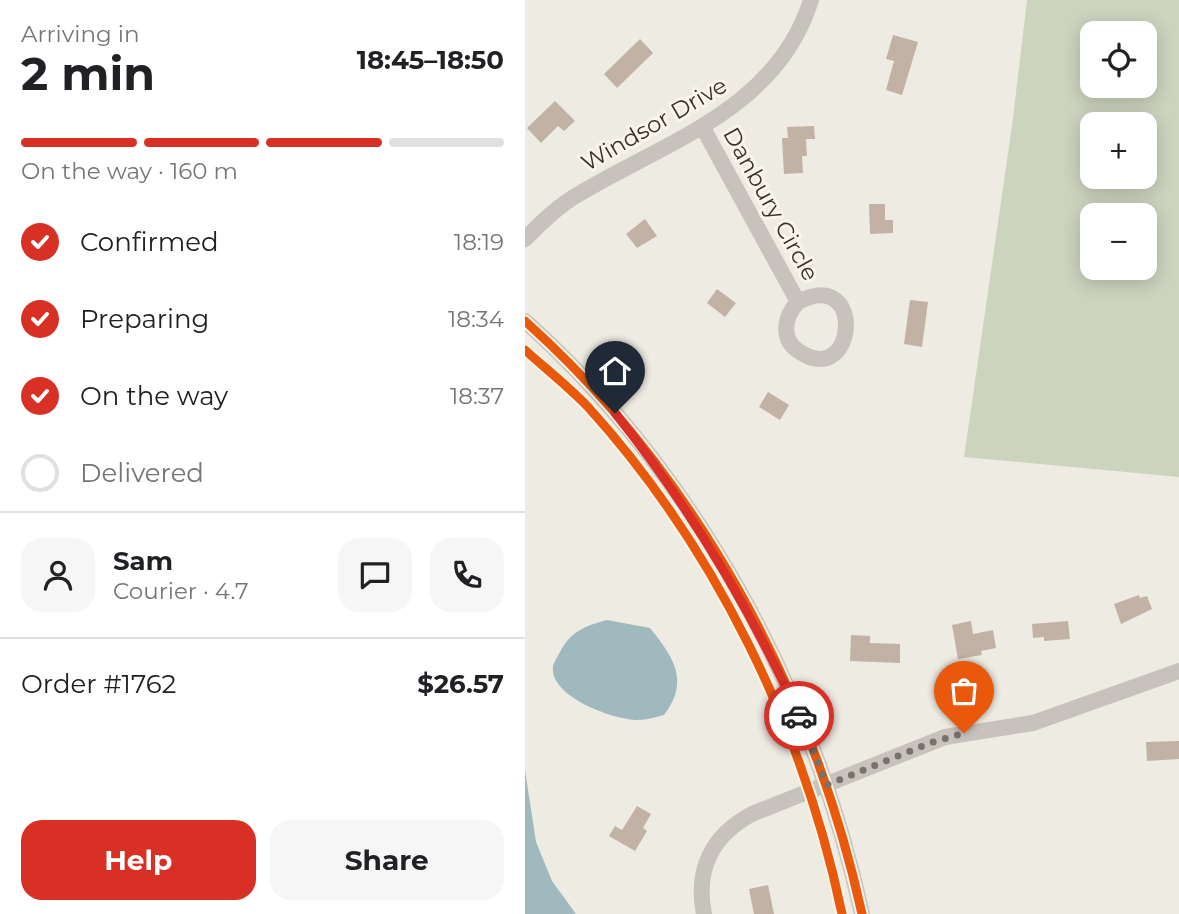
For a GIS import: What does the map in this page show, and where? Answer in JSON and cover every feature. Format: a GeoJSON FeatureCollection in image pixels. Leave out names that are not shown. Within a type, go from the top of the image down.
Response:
{"type":"FeatureCollection","features":[{"type":"Feature","properties":{"kind":"street","name":"Windsor Drive"},"geometry":{"type":"LineString","coordinates":[[525,239],[576,195],[703,128],[749,95],[773,70],[794,39],[811,0]]}},
{"type":"Feature","properties":{"kind":"street","name":"Danbury Circle"},"geometry":{"type":"LineString","coordinates":[[703,128],[798,302]]}},
{"type":"Feature","properties":{"kind":"street"},"geometry":{"type":"LineString","coordinates":[[525,321],[563,355],[645,450],[728,573],[763,637],[827,785],[862,914]]}},
{"type":"Feature","properties":{"kind":"street"},"geometry":{"type":"LineString","coordinates":[[704,914],[700,881],[703,865],[727,829],[752,814],[945,737],[1033,723],[1179,671]]}},
{"type":"Feature","properties":{"kind":"green space"},"geometry":{"type":"Polygon","coordinates":[[[1027,0],[1179,0],[1179,477],[964,457],[1012,126],[1027,0]]]}},
{"type":"Feature","properties":{"kind":"water"},"geometry":{"type":"Polygon","coordinates":[[[607,620],[650,628],[666,649],[676,670],[677,680],[672,703],[664,715],[638,720],[614,716],[585,705],[561,688],[553,666],[564,645],[585,627],[607,620]]]}},
{"type":"Feature","properties":{"kind":"water"},"geometry":{"type":"Polygon","coordinates":[[[525,770],[536,842],[552,881],[576,914],[525,914],[525,770]]]}},
{"type":"Feature","properties":{"kind":"building"},"geometry":{"type":"Polygon","coordinates":[[[893,35],[918,42],[902,95],[886,90],[894,61],[886,59],[893,35]]]}},
{"type":"Feature","properties":{"kind":"building"},"geometry":{"type":"Polygon","coordinates":[[[640,39],[653,53],[617,88],[604,74],[640,39]]]}},
{"type":"Feature","properties":{"kind":"building"},"geometry":{"type":"Polygon","coordinates":[[[555,101],[575,121],[564,131],[558,126],[541,143],[527,128],[555,101]]]}},
{"type":"Feature","properties":{"kind":"building"},"geometry":{"type":"Polygon","coordinates":[[[814,126],[815,139],[806,139],[807,156],[802,156],[803,173],[784,174],[782,138],[788,138],[787,127],[814,126]]]}},
{"type":"Feature","properties":{"kind":"building"},"geometry":{"type":"Polygon","coordinates":[[[869,204],[885,204],[885,220],[893,220],[893,233],[870,234],[869,204]]]}},
{"type":"Feature","properties":{"kind":"building"},"geometry":{"type":"Polygon","coordinates":[[[645,219],[657,236],[637,248],[626,234],[645,219]]]}},
{"type":"Feature","properties":{"kind":"building"},"geometry":{"type":"Polygon","coordinates":[[[717,289],[736,303],[725,317],[707,303],[717,289]]]}},
{"type":"Feature","properties":{"kind":"building"},"geometry":{"type":"Polygon","coordinates":[[[910,300],[928,302],[922,347],[904,344],[910,300]]]}},
{"type":"Feature","properties":{"kind":"building"},"geometry":{"type":"Polygon","coordinates":[[[768,392],[789,405],[780,420],[759,407],[768,392]]]}},
{"type":"Feature","properties":{"kind":"building"},"geometry":{"type":"Polygon","coordinates":[[[1139,595],[1140,598],[1147,596],[1152,609],[1121,624],[1114,604],[1139,595]]]}},
{"type":"Feature","properties":{"kind":"building"},"geometry":{"type":"Polygon","coordinates":[[[971,621],[973,634],[993,630],[996,648],[981,651],[982,655],[958,659],[952,625],[971,621]]]}},
{"type":"Feature","properties":{"kind":"building"},"geometry":{"type":"Polygon","coordinates":[[[1068,621],[1070,639],[1044,641],[1044,637],[1033,638],[1032,624],[1068,621]]]}},
{"type":"Feature","properties":{"kind":"building"},"geometry":{"type":"Polygon","coordinates":[[[851,635],[870,636],[870,643],[900,644],[900,663],[850,661],[851,635]]]}},
{"type":"Feature","properties":{"kind":"building"},"geometry":{"type":"Polygon","coordinates":[[[1179,741],[1179,759],[1147,761],[1146,742],[1179,741]]]}},
{"type":"Feature","properties":{"kind":"building"},"geometry":{"type":"Polygon","coordinates":[[[637,806],[651,814],[643,828],[647,831],[635,851],[609,836],[615,826],[622,830],[637,806]]]}},
{"type":"Feature","properties":{"kind":"building"},"geometry":{"type":"Polygon","coordinates":[[[768,885],[774,914],[754,914],[749,889],[768,885]]]}},
{"type":"Feature","properties":{"kind":"cycle path"},"geometry":{"type":"LineString","coordinates":[[525,321],[587,381],[643,447],[694,517],[739,591],[779,669],[813,749],[840,831],[862,914]]}},
{"type":"Feature","properties":{"kind":"cycle path"},"geometry":{"type":"LineString","coordinates":[[525,350],[588,407],[634,461],[676,519],[714,580],[748,644],[804,777],[842,914]]}},
{"type":"Feature","properties":{"kind":"way so far"},"geometry":{"type":"LineString","coordinates":[[799,716],[827,785],[945,737],[964,733]]}},
{"type":"Feature","properties":{"kind":"route"},"geometry":{"type":"LineString","coordinates":[[615,413],[659,468],[728,573],[763,637],[799,716]]}}]}
